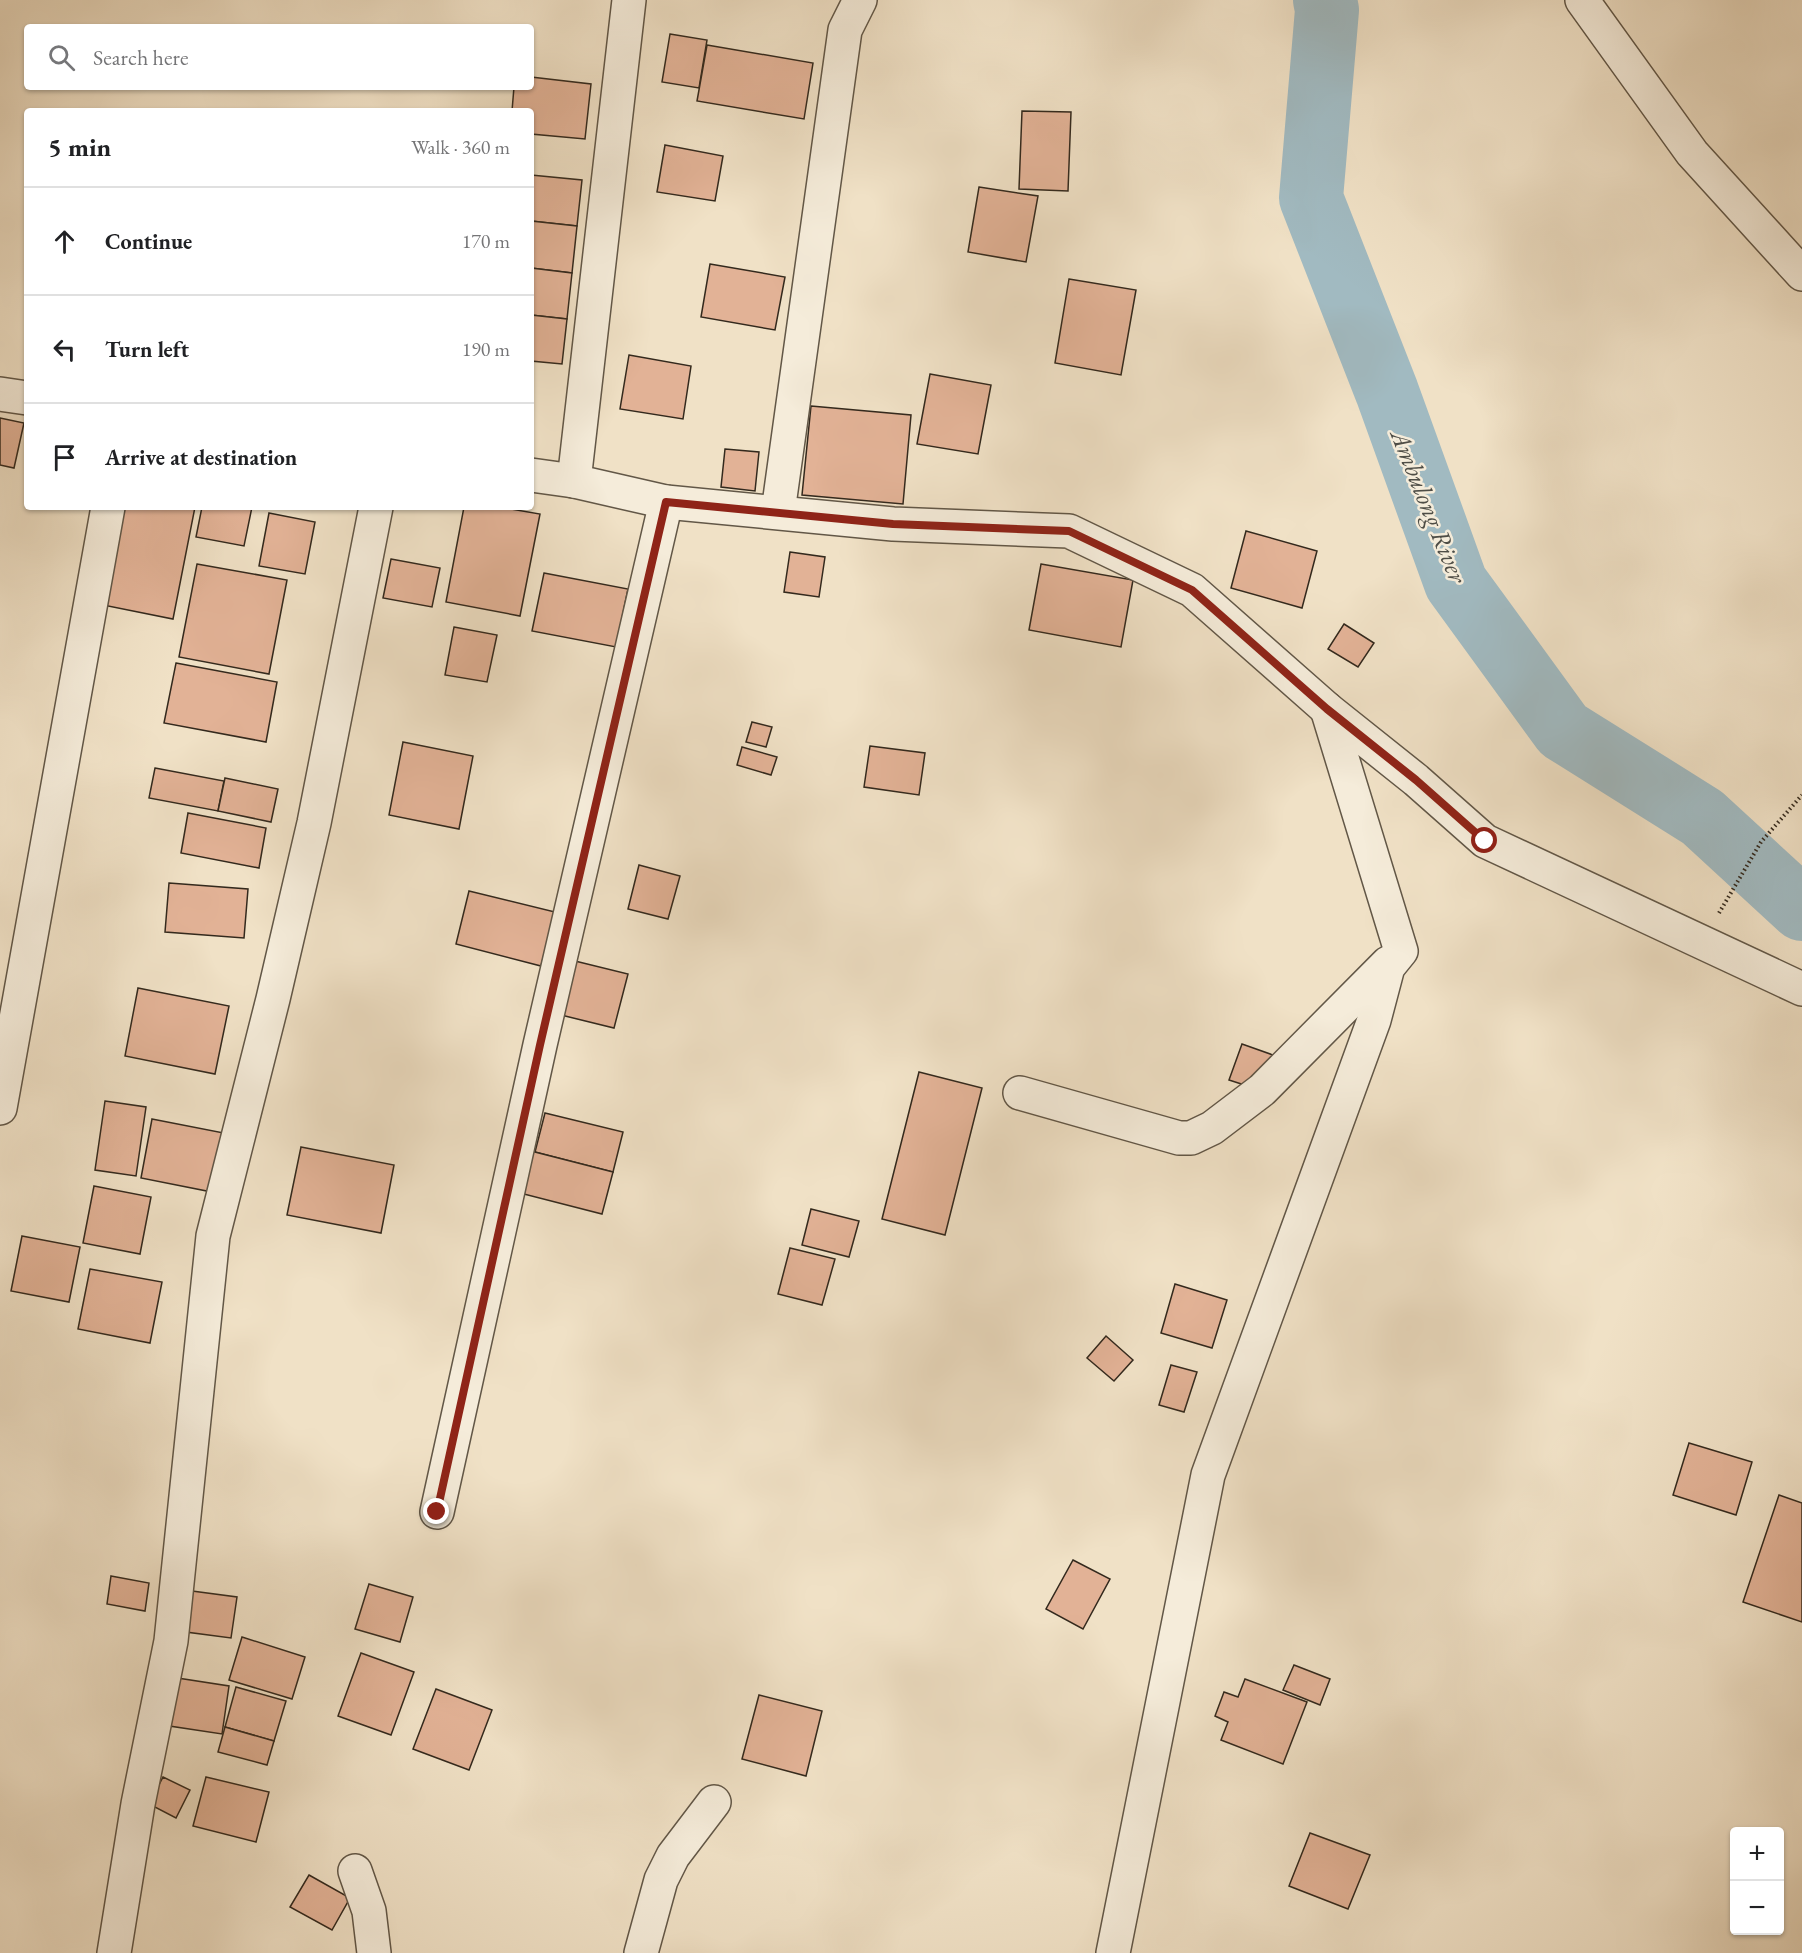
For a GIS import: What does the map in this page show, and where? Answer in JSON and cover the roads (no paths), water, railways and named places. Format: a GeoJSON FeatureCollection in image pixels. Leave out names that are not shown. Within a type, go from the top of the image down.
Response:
{"type":"FeatureCollection","features":[{"type":"Feature","properties":{"kind":"street"},"geometry":{"type":"LineString","coordinates":[[574,481],[629,0]]}},
{"type":"Feature","properties":{"kind":"street"},"geometry":{"type":"LineString","coordinates":[[778,512],[845,30],[860,0]]}},
{"type":"Feature","properties":{"kind":"street"},"geometry":{"type":"LineString","coordinates":[[1582,0],[1692,153],[1802,274]]}},
{"type":"Feature","properties":{"kind":"street"},"geometry":{"type":"LineString","coordinates":[[0,394],[24,398]]}},
{"type":"Feature","properties":{"kind":"street"},"geometry":{"type":"LineString","coordinates":[[534,475],[574,481],[666,502],[893,524],[1069,531],[1192,590],[1327,709],[1416,780],[1485,841],[1802,989]]}},
{"type":"Feature","properties":{"kind":"street"},"geometry":{"type":"LineString","coordinates":[[437,1512],[540,1045],[666,502]]}},
{"type":"Feature","properties":{"kind":"street"},"geometry":{"type":"LineString","coordinates":[[0,1108],[107,510]]}},
{"type":"Feature","properties":{"kind":"street"},"geometry":{"type":"LineString","coordinates":[[114,1953],[138,1804],[171,1641],[213,1236],[314,823],[375,510]]}},
{"type":"Feature","properties":{"kind":"street"},"geometry":{"type":"LineString","coordinates":[[1327,709],[1401,951]]}},
{"type":"Feature","properties":{"kind":"street"},"geometry":{"type":"LineString","coordinates":[[1020,1093],[1179,1138],[1191,1138],[1212,1128],[1262,1090],[1401,951]]}},
{"type":"Feature","properties":{"kind":"street"},"geometry":{"type":"LineString","coordinates":[[1113,1953],[1208,1475],[1374,1020],[1388,967],[1401,951]]}},
{"type":"Feature","properties":{"kind":"street"},"geometry":{"type":"LineString","coordinates":[[641,1953],[661,1880],[673,1856],[714,1802]]}},
{"type":"Feature","properties":{"kind":"street"},"geometry":{"type":"LineString","coordinates":[[355,1871],[369,1911],[374,1953]]}},
{"type":"Feature","properties":{"kind":"waterway","name":"Ambulong River"},"geometry":{"type":"LineString","coordinates":[[1325,0],[1327,10],[1311,198],[1387,392],[1456,583],[1563,730],[1702,817],[1802,909]]}}]}
